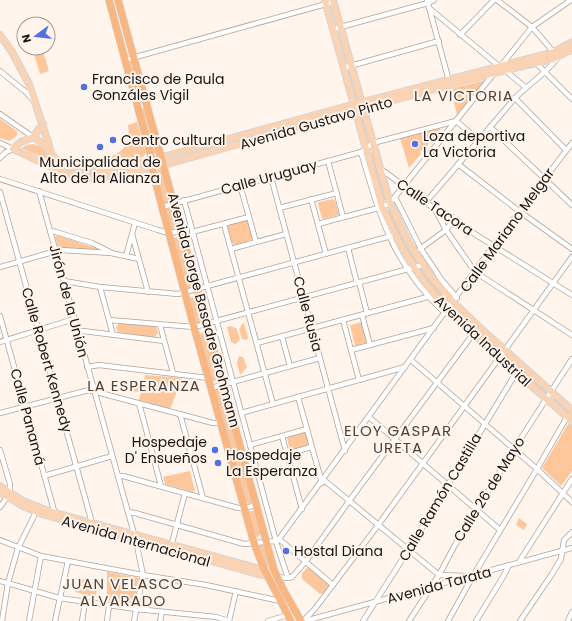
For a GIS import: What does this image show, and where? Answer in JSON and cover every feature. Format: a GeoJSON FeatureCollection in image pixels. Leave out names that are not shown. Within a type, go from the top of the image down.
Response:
{"type":"FeatureCollection","features":[{"type":"Feature","properties":{"kind":"highway","name":"Avenida Jorge Basadre Grohmann"},"geometry":{"type":"LineString","coordinates":[[109,0],[152,160],[152,168],[194,327],[254,543],[266,572],[289,618]]}},
{"type":"Feature","properties":{"kind":"highway","name":"Avenida Jorge Basadre Grohmann"},"geometry":{"type":"LineString","coordinates":[[118,0],[276,573],[303,621]]}},
{"type":"Feature","properties":{"kind":"highway"},"geometry":{"type":"LineString","coordinates":[[137,106],[147,104]]}},
{"type":"Feature","properties":{"kind":"main road","name":"Avenida Industrial"},"geometry":{"type":"LineString","coordinates":[[333,1],[390,203],[399,224],[415,253],[437,284],[505,350],[551,392],[572,408]]}},
{"type":"Feature","properties":{"kind":"main road","name":"Avenida Industrial"},"geometry":{"type":"LineString","coordinates":[[325,2],[355,111],[363,150],[380,207],[392,236],[432,296],[446,312],[570,419]]}},
{"type":"Feature","properties":{"kind":"main road"},"geometry":{"type":"LineString","coordinates":[[0,35],[25,76],[37,107],[51,152],[50,159],[42,163]]}},
{"type":"Feature","properties":{"kind":"main road","name":"Avenida Gustavo Pinto"},"geometry":{"type":"LineString","coordinates":[[33,137],[44,145],[61,163],[86,171],[114,169],[152,160],[353,104],[363,105],[536,63],[556,54],[572,42]]}},
{"type":"Feature","properties":{"kind":"main road","name":"Avenida Gustavo Pinto"},"geometry":{"type":"LineString","coordinates":[[450,83],[500,67],[572,49]]}},
{"type":"Feature","properties":{"kind":"main road","name":"Avenida Gustavo Pinto"},"geometry":{"type":"LineString","coordinates":[[13,149],[62,172],[82,178],[95,178],[164,165],[355,111],[363,105]]}},
{"type":"Feature","properties":{"kind":"main road"},"geometry":{"type":"LineString","coordinates":[[13,149],[21,142],[33,137],[42,124]]}},
{"type":"Feature","properties":{"kind":"main road","name":"Avenida Internacional"},"geometry":{"type":"LineString","coordinates":[[0,486],[8,495]]}},
{"type":"Feature","properties":{"kind":"main road","name":"Avenida Internacional"},"geometry":{"type":"LineString","coordinates":[[0,492],[35,509],[136,541],[171,548],[266,572],[276,573]]}},
{"type":"Feature","properties":{"kind":"main road","name":"Avenida Internacional"},"geometry":{"type":"LineString","coordinates":[[92,526],[134,534],[171,548]]}},
{"type":"Feature","properties":{"kind":"street"},"geometry":{"type":"LineString","coordinates":[[333,29],[428,4],[434,0]]}},
{"type":"Feature","properties":{"kind":"street"},"geometry":{"type":"LineString","coordinates":[[426,202],[525,87],[554,63],[556,54],[532,27],[495,0],[460,35]]}},
{"type":"Feature","properties":{"kind":"street"},"geometry":{"type":"LineString","coordinates":[[318,224],[390,203],[532,27],[571,0]]}},
{"type":"Feature","properties":{"kind":"street"},"geometry":{"type":"LineString","coordinates":[[125,60],[325,2],[333,1]]}},
{"type":"Feature","properties":{"kind":"street"},"geometry":{"type":"LineString","coordinates":[[428,4],[460,35],[500,67]]}},
{"type":"Feature","properties":{"kind":"street"},"geometry":{"type":"LineString","coordinates":[[428,4],[450,83]]}},
{"type":"Feature","properties":{"kind":"street"},"geometry":{"type":"LineString","coordinates":[[343,68],[366,60],[439,41]]}},
{"type":"Feature","properties":{"kind":"street"},"geometry":{"type":"LineString","coordinates":[[536,63],[572,99]]}},
{"type":"Feature","properties":{"kind":"street"},"geometry":{"type":"LineString","coordinates":[[0,71],[27,93],[37,107]]}},
{"type":"Feature","properties":{"kind":"street"},"geometry":{"type":"LineString","coordinates":[[506,71],[525,87]]}},
{"type":"Feature","properties":{"kind":"street"},"geometry":{"type":"LineString","coordinates":[[515,98],[566,150]]}},
{"type":"Feature","properties":{"kind":"street"},"geometry":{"type":"LineString","coordinates":[[0,114],[33,137]]}},
{"type":"Feature","properties":{"kind":"street"},"geometry":{"type":"LineString","coordinates":[[456,121],[479,140]]}},
{"type":"Feature","properties":{"kind":"street"},"geometry":{"type":"LineString","coordinates":[[373,143],[456,121]]}},
{"type":"Feature","properties":{"kind":"street"},"geometry":{"type":"LineString","coordinates":[[490,127],[572,205]]}},
{"type":"Feature","properties":{"kind":"street"},"geometry":{"type":"LineString","coordinates":[[0,143],[13,149]]}},
{"type":"Feature","properties":{"kind":"street","name":"Calle Uruguay"},"geometry":{"type":"LineString","coordinates":[[162,207],[328,161],[363,150],[373,143]]}},
{"type":"Feature","properties":{"kind":"street","name":"Calle Mariano Melgar"},"geometry":{"type":"LineString","coordinates":[[278,540],[345,451],[493,246],[572,143]]}},
{"type":"Feature","properties":{"kind":"street"},"geometry":{"type":"LineString","coordinates":[[0,158],[6,152],[13,149]]}},
{"type":"Feature","properties":{"kind":"street"},"geometry":{"type":"LineString","coordinates":[[328,161],[343,217]]}},
{"type":"Feature","properties":{"kind":"street"},"geometry":{"type":"LineString","coordinates":[[458,164],[572,249]]}},
{"type":"Feature","properties":{"kind":"street","name":"Calle Tacora"},"geometry":{"type":"LineString","coordinates":[[381,169],[453,221],[572,295]]}},
{"type":"Feature","properties":{"kind":"street","name":"Calle Rusia"},"geometry":{"type":"LineString","coordinates":[[271,176],[345,451]]}},
{"type":"Feature","properties":{"kind":"street"},"geometry":{"type":"LineString","coordinates":[[0,179],[169,233],[182,231]]}},
{"type":"Feature","properties":{"kind":"street"},"geometry":{"type":"LineString","coordinates":[[240,185],[256,242]]}},
{"type":"Feature","properties":{"kind":"street","name":"Jirón de la Unión"},"geometry":{"type":"LineString","coordinates":[[39,191],[136,541],[143,575],[134,621]]}},
{"type":"Feature","properties":{"kind":"street","name":"Calle Robert Kennedy"},"geometry":{"type":"LineString","coordinates":[[0,192],[78,466],[92,526]]}},
{"type":"Feature","properties":{"kind":"street"},"geometry":{"type":"LineString","coordinates":[[279,208],[337,193]]}},
{"type":"Feature","properties":{"kind":"street"},"geometry":{"type":"LineString","coordinates":[[395,197],[421,249],[455,300]]}},
{"type":"Feature","properties":{"kind":"street"},"geometry":{"type":"LineString","coordinates":[[311,199],[326,254]]}},
{"type":"Feature","properties":{"kind":"street"},"geometry":{"type":"LineString","coordinates":[[184,200],[250,445],[288,578]]}},
{"type":"Feature","properties":{"kind":"street"},"geometry":{"type":"LineString","coordinates":[[435,209],[446,230],[475,272],[572,335]]}},
{"type":"Feature","properties":{"kind":"street"},"geometry":{"type":"LineString","coordinates":[[192,232],[249,217]]}},
{"type":"Feature","properties":{"kind":"street"},"geometry":{"type":"LineString","coordinates":[[415,253],[446,230],[453,221]]}},
{"type":"Feature","properties":{"kind":"street"},"geometry":{"type":"LineString","coordinates":[[126,256],[135,223]]}},
{"type":"Feature","properties":{"kind":"street"},"geometry":{"type":"LineString","coordinates":[[224,224],[273,404]]}},
{"type":"Feature","properties":{"kind":"street"},"geometry":{"type":"LineString","coordinates":[[50,231],[92,243],[111,253]]}},
{"type":"Feature","properties":{"kind":"street"},"geometry":{"type":"LineString","coordinates":[[132,234],[148,292]]}},
{"type":"Feature","properties":{"kind":"street"},"geometry":{"type":"LineString","coordinates":[[231,249],[286,234]]}},
{"type":"Feature","properties":{"kind":"street"},"geometry":{"type":"LineString","coordinates":[[64,281],[100,287],[178,294],[392,236],[408,270],[432,296],[257,343]]}},
{"type":"Feature","properties":{"kind":"street"},"geometry":{"type":"LineString","coordinates":[[348,248],[358,283],[370,345]]}},
{"type":"Feature","properties":{"kind":"street"},"geometry":{"type":"LineString","coordinates":[[0,267],[60,250],[111,253],[139,259]]}},
{"type":"Feature","properties":{"kind":"street"},"geometry":{"type":"LineString","coordinates":[[303,621],[314,610],[379,524],[572,257]]}},
{"type":"Feature","properties":{"kind":"street"},"geometry":{"type":"LineString","coordinates":[[109,320],[194,327],[423,265]]}},
{"type":"Feature","properties":{"kind":"street"},"geometry":{"type":"LineString","coordinates":[[100,287],[113,334]]}},
{"type":"Feature","properties":{"kind":"street","name":"Calle Panamá"},"geometry":{"type":"LineString","coordinates":[[0,316],[55,515]]}},
{"type":"Feature","properties":{"kind":"street"},"geometry":{"type":"LineString","coordinates":[[0,342],[74,319]]}},
{"type":"Feature","properties":{"kind":"street"},"geometry":{"type":"LineString","coordinates":[[343,320],[359,380]]}},
{"type":"Feature","properties":{"kind":"street"},"geometry":{"type":"LineString","coordinates":[[160,325],[173,373]]}},
{"type":"Feature","properties":{"kind":"street"},"geometry":{"type":"LineString","coordinates":[[351,350],[434,328]]}},
{"type":"Feature","properties":{"kind":"street"},"geometry":{"type":"LineString","coordinates":[[78,332],[113,334],[164,341]]}},
{"type":"Feature","properties":{"kind":"street"},"geometry":{"type":"LineString","coordinates":[[288,578],[306,562],[349,500],[473,334]]}},
{"type":"Feature","properties":{"kind":"street"},"geometry":{"type":"LineString","coordinates":[[282,337],[290,366]]}},
{"type":"Feature","properties":{"kind":"street"},"geometry":{"type":"LineString","coordinates":[[211,388],[320,358]]}},
{"type":"Feature","properties":{"kind":"street","name":"Calle 26 de Mayo"},"geometry":{"type":"LineString","coordinates":[[409,621],[439,575],[454,545],[572,359]]}},
{"type":"Feature","properties":{"kind":"street"},"geometry":{"type":"LineString","coordinates":[[410,360],[538,469],[572,502]]}},
{"type":"Feature","properties":{"kind":"street"},"geometry":{"type":"LineString","coordinates":[[87,367],[98,365],[208,378]]}},
{"type":"Feature","properties":{"kind":"street"},"geometry":{"type":"LineString","coordinates":[[242,413],[406,367]]}},
{"type":"Feature","properties":{"kind":"street","name":"Calle Ramón Castilla"},"geometry":{"type":"LineString","coordinates":[[363,621],[409,549],[516,373]]}},
{"type":"Feature","properties":{"kind":"street"},"geometry":{"type":"LineString","coordinates":[[0,413],[89,390],[213,423],[220,423]]}},
{"type":"Feature","properties":{"kind":"street"},"geometry":{"type":"LineString","coordinates":[[298,397],[311,447],[323,481],[379,524],[439,575],[473,576]]}},
{"type":"Feature","properties":{"kind":"street"},"geometry":{"type":"LineString","coordinates":[[139,403],[161,486]]}},
{"type":"Feature","properties":{"kind":"street"},"geometry":{"type":"LineString","coordinates":[[180,414],[203,498]]}},
{"type":"Feature","properties":{"kind":"street"},"geometry":{"type":"LineString","coordinates":[[369,417],[500,530]]}},
{"type":"Feature","properties":{"kind":"street"},"geometry":{"type":"LineString","coordinates":[[448,621],[500,530],[570,419]]}},
{"type":"Feature","properties":{"kind":"street"},"geometry":{"type":"LineString","coordinates":[[250,445],[307,429]]}},
{"type":"Feature","properties":{"kind":"street"},"geometry":{"type":"LineString","coordinates":[[282,436],[302,509]]}},
{"type":"Feature","properties":{"kind":"street"},"geometry":{"type":"LineString","coordinates":[[287,454],[311,447]]}},
{"type":"Feature","properties":{"kind":"street"},"geometry":{"type":"LineString","coordinates":[[0,450],[10,484],[8,495],[0,507]]}},
{"type":"Feature","properties":{"kind":"street"},"geometry":{"type":"LineString","coordinates":[[44,476],[112,456]]}},
{"type":"Feature","properties":{"kind":"street"},"geometry":{"type":"LineString","coordinates":[[118,476],[161,486],[238,508],[257,505]]}},
{"type":"Feature","properties":{"kind":"street"},"geometry":{"type":"LineString","coordinates":[[519,562],[572,480]]}},
{"type":"Feature","properties":{"kind":"street"},"geometry":{"type":"LineString","coordinates":[[171,548],[185,493]]}},
{"type":"Feature","properties":{"kind":"street"},"geometry":{"type":"LineString","coordinates":[[2,621],[8,583],[18,548],[35,509]]}},
{"type":"Feature","properties":{"kind":"street"},"geometry":{"type":"LineString","coordinates":[[128,512],[177,524],[244,544],[278,540],[333,585]]}},
{"type":"Feature","properties":{"kind":"street"},"geometry":{"type":"LineString","coordinates":[[520,621],[561,559],[564,540],[572,532]]}},
{"type":"Feature","properties":{"kind":"street"},"geometry":{"type":"LineString","coordinates":[[0,540],[41,556],[236,591],[280,601]]}},
{"type":"Feature","properties":{"kind":"street","name":"Avenida Tarata"},"geometry":{"type":"LineString","coordinates":[[303,621],[572,548]]}},
{"type":"Feature","properties":{"kind":"street"},"geometry":{"type":"LineString","coordinates":[[29,621],[41,556]]}},
{"type":"Feature","properties":{"kind":"street"},"geometry":{"type":"LineString","coordinates":[[55,621],[68,561]]}},
{"type":"Feature","properties":{"kind":"street"},"geometry":{"type":"LineString","coordinates":[[476,621],[500,583],[509,565]]}},
{"type":"Feature","properties":{"kind":"street"},"geometry":{"type":"LineString","coordinates":[[276,573],[288,578]]}},
{"type":"Feature","properties":{"kind":"street"},"geometry":{"type":"LineString","coordinates":[[0,580],[59,598],[85,603],[216,617],[229,621],[236,591]]}},
{"type":"Feature","properties":{"kind":"street"},"geometry":{"type":"LineString","coordinates":[[82,621],[85,603]]}},
{"type":"Feature","properties":{"kind":"street"},"geometry":{"type":"LineString","coordinates":[[107,621],[109,606]]}},
{"type":"Feature","properties":{"kind":"street"},"geometry":{"type":"LineString","coordinates":[[160,621],[162,612]]}},
{"type":"Feature","properties":{"kind":"street"},"geometry":{"type":"LineString","coordinates":[[568,621],[572,612]]}},
{"type":"Feature","properties":{"kind":"street"},"geometry":{"type":"LineString","coordinates":[[268,621],[289,618]]}},
{"type":"Feature","properties":{"kind":"shaded area"},"geometry":{"type":"Polygon","coordinates":[[[337,31],[339,31],[348,61],[347,63],[344,62],[337,31]]]}},
{"type":"Feature","properties":{"kind":"shaded area"},"geometry":{"type":"Polygon","coordinates":[[[35,56],[44,56],[49,71],[40,74],[35,56]]]}},
{"type":"Feature","properties":{"kind":"shaded area"},"geometry":{"type":"Polygon","coordinates":[[[131,59],[143,103],[140,102],[129,61],[131,59]]]}},
{"type":"Feature","properties":{"kind":"shaded area"},"geometry":{"type":"Polygon","coordinates":[[[347,69],[349,69],[359,98],[357,100],[354,99],[347,69]]]}},
{"type":"Feature","properties":{"kind":"shaded area"},"geometry":{"type":"Polygon","coordinates":[[[486,80],[457,115],[451,89],[486,80]]]}},
{"type":"Feature","properties":{"kind":"shaded area"},"geometry":{"type":"Polygon","coordinates":[[[145,107],[157,154],[154,154],[153,152],[141,109],[145,107]]]}},
{"type":"Feature","properties":{"kind":"shaded area"},"geometry":{"type":"Polygon","coordinates":[[[362,112],[370,142],[368,143],[366,142],[358,114],[362,112]]]}},
{"type":"Feature","properties":{"kind":"shaded area"},"geometry":{"type":"Polygon","coordinates":[[[0,119],[17,131],[17,135],[9,141],[0,138],[0,119]]]}},
{"type":"Feature","properties":{"kind":"shaded area"},"geometry":{"type":"Polygon","coordinates":[[[137,122],[146,153],[143,157],[114,163],[112,156],[124,148],[128,140],[128,125],[137,122]]]}},
{"type":"Feature","properties":{"kind":"shaded area","name":"Loza deportiva La Victoria"},"geometry":{"type":"Polygon","coordinates":[[[439,127],[440,130],[424,150],[420,151],[421,154],[409,168],[400,138],[439,127]]]}},
{"type":"Feature","properties":{"kind":"shaded area"},"geometry":{"type":"Polygon","coordinates":[[[33,144],[45,150],[47,158],[45,159],[21,148],[33,144]]]}},
{"type":"Feature","properties":{"kind":"shaded area"},"geometry":{"type":"Polygon","coordinates":[[[373,152],[387,199],[384,201],[370,154],[373,152]]]}},
{"type":"Feature","properties":{"kind":"shaded area"},"geometry":{"type":"Polygon","coordinates":[[[159,170],[161,171],[169,198],[168,204],[164,203],[157,172],[159,170]]]}},
{"type":"Feature","properties":{"kind":"shaded area"},"geometry":{"type":"Polygon","coordinates":[[[333,199],[339,214],[323,219],[318,204],[319,202],[333,199]]]}},
{"type":"Feature","properties":{"kind":"shaded area"},"geometry":{"type":"Polygon","coordinates":[[[169,208],[172,209],[176,225],[174,229],[171,229],[166,210],[169,208]]]}},
{"type":"Feature","properties":{"kind":"shaded area"},"geometry":{"type":"Polygon","coordinates":[[[390,209],[418,262],[417,263],[414,262],[400,239],[387,212],[387,210],[390,209]]]}},
{"type":"Feature","properties":{"kind":"shaded area"},"geometry":{"type":"Polygon","coordinates":[[[246,220],[253,238],[235,245],[232,242],[228,227],[230,224],[246,220]]]}},
{"type":"Feature","properties":{"kind":"shaded area"},"geometry":{"type":"Polygon","coordinates":[[[57,235],[107,252],[108,254],[58,247],[55,237],[57,235]]]}},
{"type":"Feature","properties":{"kind":"shaded area"},"geometry":{"type":"Polygon","coordinates":[[[176,237],[179,239],[192,288],[187,289],[173,239],[176,237]]]}},
{"type":"Feature","properties":{"kind":"shaded area"},"geometry":{"type":"Polygon","coordinates":[[[423,268],[450,302],[448,305],[446,305],[419,271],[423,268]]]}},
{"type":"Feature","properties":{"kind":"shaded area"},"geometry":{"type":"Polygon","coordinates":[[[191,297],[196,298],[202,320],[199,323],[196,323],[189,300],[191,297]]]}},
{"type":"Feature","properties":{"kind":"shaded area"},"geometry":{"type":"Polygon","coordinates":[[[455,308],[502,351],[499,353],[453,311],[455,308]]]}},
{"type":"Feature","properties":{"kind":"shaded area"},"geometry":{"type":"Polygon","coordinates":[[[362,322],[368,342],[355,346],[350,325],[362,322]]]}},
{"type":"Feature","properties":{"kind":"shaded area"},"geometry":{"type":"Polygon","coordinates":[[[119,323],[156,326],[158,333],[154,338],[118,332],[116,328],[119,323]]]}},
{"type":"Feature","properties":{"kind":"shaded area"},"geometry":{"type":"Polygon","coordinates":[[[243,323],[248,337],[247,340],[242,339],[239,329],[243,323]]]}},
{"type":"Feature","properties":{"kind":"shaded area"},"geometry":{"type":"Polygon","coordinates":[[[231,326],[237,329],[240,340],[235,344],[231,342],[227,327],[231,326]]]}},
{"type":"Feature","properties":{"kind":"shaded area"},"geometry":{"type":"Polygon","coordinates":[[[203,332],[206,335],[218,378],[215,381],[213,381],[199,335],[203,332]]]}},
{"type":"Feature","properties":{"kind":"shaded area"},"geometry":{"type":"Polygon","coordinates":[[[239,356],[243,357],[247,367],[240,375],[237,363],[239,356]]]}},
{"type":"Feature","properties":{"kind":"shaded area"},"geometry":{"type":"Polygon","coordinates":[[[507,356],[548,391],[547,394],[544,394],[506,360],[505,358],[507,356]]]}},
{"type":"Feature","properties":{"kind":"shaded area"},"geometry":{"type":"Polygon","coordinates":[[[145,375],[182,378],[170,409],[139,400],[145,375]]]}},
{"type":"Feature","properties":{"kind":"shaded area"},"geometry":{"type":"Polygon","coordinates":[[[121,381],[141,383],[140,392],[120,390],[121,381]]]}},
{"type":"Feature","properties":{"kind":"shaded area"},"geometry":{"type":"Polygon","coordinates":[[[219,388],[221,389],[252,500],[250,504],[245,502],[215,391],[219,388]]]}},
{"type":"Feature","properties":{"kind":"shaded area"},"geometry":{"type":"Polygon","coordinates":[[[553,398],[572,413],[572,418],[552,401],[553,398]]]}},
{"type":"Feature","properties":{"kind":"shaded area"},"geometry":{"type":"Polygon","coordinates":[[[568,424],[572,425],[572,471],[561,486],[542,468],[568,424]]]}},
{"type":"Feature","properties":{"kind":"shaded area"},"geometry":{"type":"Polygon","coordinates":[[[305,432],[310,444],[308,447],[290,451],[287,438],[305,432]]]}},
{"type":"Feature","properties":{"kind":"shaded area"},"geometry":{"type":"Polygon","coordinates":[[[190,471],[195,491],[193,492],[165,484],[163,477],[190,471]]]}},
{"type":"Feature","properties":{"kind":"shaded area"},"geometry":{"type":"Polygon","coordinates":[[[251,511],[256,513],[261,534],[258,537],[254,536],[249,512],[251,511]]]}},
{"type":"Feature","properties":{"kind":"shaded area"},"geometry":{"type":"Polygon","coordinates":[[[519,518],[527,524],[524,530],[516,525],[519,518]]]}},
{"type":"Feature","properties":{"kind":"shaded area"},"geometry":{"type":"Polygon","coordinates":[[[263,544],[270,564],[267,567],[259,546],[263,544]]]}},
{"type":"Feature","properties":{"kind":"shaded area"},"geometry":{"type":"Polygon","coordinates":[[[308,567],[329,584],[324,593],[320,594],[302,579],[302,573],[308,567]]]}},
{"type":"Feature","properties":{"kind":"shaded area"},"geometry":{"type":"Polygon","coordinates":[[[107,572],[139,578],[133,604],[107,601],[107,572]]]}},
{"type":"Feature","properties":{"kind":"shaded area"},"geometry":{"type":"Polygon","coordinates":[[[79,578],[99,584],[95,597],[75,592],[79,578]]]}},
{"type":"Feature","properties":{"kind":"place","name":"Francisco de Paula Gonzáles Vigil"},"geometry":{"type":"Point","coordinates":[84,87]}},
{"type":"Feature","properties":{"kind":"place","name":"Centro cultural"},"geometry":{"type":"Point","coordinates":[113,140]}},
{"type":"Feature","properties":{"kind":"place","name":"Loza deportiva La Victoria"},"geometry":{"type":"Point","coordinates":[415,144]}},
{"type":"Feature","properties":{"kind":"place","name":"Municipalidad de Alto de la Alianza"},"geometry":{"type":"Point","coordinates":[100,147]}},
{"type":"Feature","properties":{"kind":"place","name":"Hospedaje D' Ensueños"},"geometry":{"type":"Point","coordinates":[215,450]}},
{"type":"Feature","properties":{"kind":"place","name":"Hospedaje La Esperanza"},"geometry":{"type":"Point","coordinates":[218,463]}},
{"type":"Feature","properties":{"kind":"place","name":"Hostal Diana"},"geometry":{"type":"Point","coordinates":[286,551]}},
{"type":"Feature","properties":{"kind":"district","name":"LA VICTORIA"},"geometry":{"type":"Point","coordinates":[464,95]}},
{"type":"Feature","properties":{"kind":"district","name":"LA ESPERANZA"},"geometry":{"type":"Point","coordinates":[144,385]}},
{"type":"Feature","properties":{"kind":"district","name":"ELOY GASPAR URETA"},"geometry":{"type":"Point","coordinates":[398,438]}},
{"type":"Feature","properties":{"kind":"district","name":"JUAN VELASCO ALVARADO"},"geometry":{"type":"Point","coordinates":[123,592]}}]}
